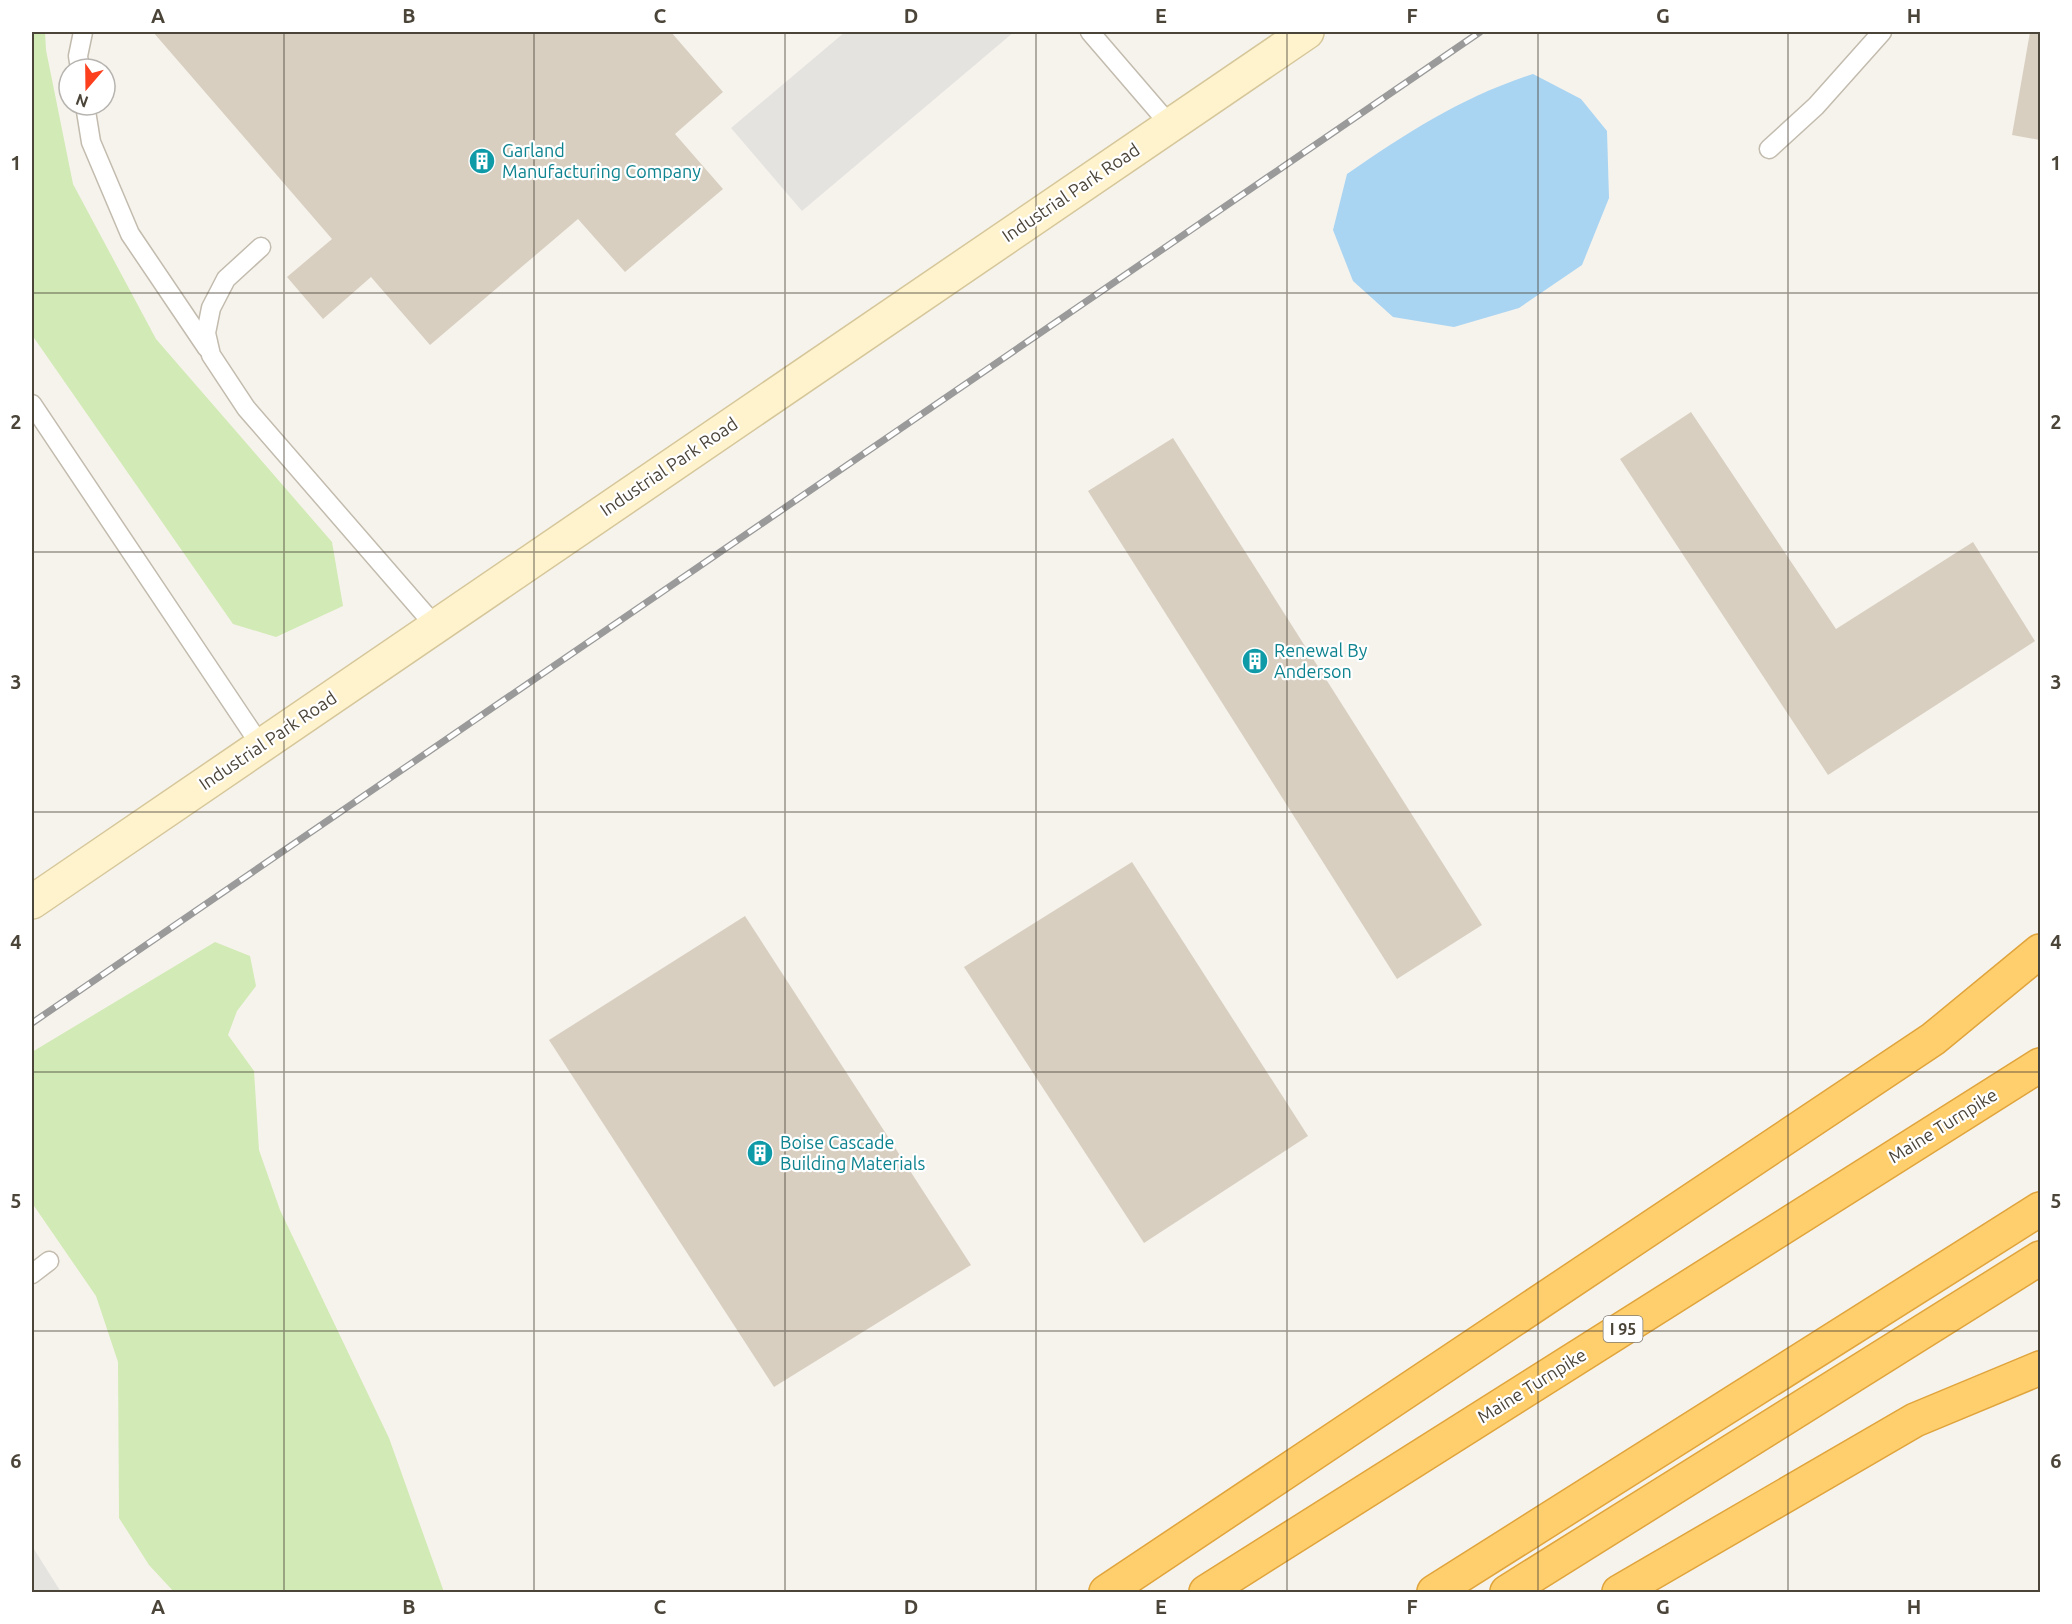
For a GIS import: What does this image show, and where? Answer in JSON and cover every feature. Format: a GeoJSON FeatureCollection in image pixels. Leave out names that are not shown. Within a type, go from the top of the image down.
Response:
{"type":"FeatureCollection","features":[{"type":"Feature","properties":{"kind":"highway"},"geometry":{"type":"LineString","coordinates":[[1106,1593],[1932,1039],[2040,951]]}},
{"type":"Feature","properties":{"kind":"highway","name":"Maine Turnpike"},"geometry":{"type":"LineString","coordinates":[[1206,1593],[2040,1065]]}},
{"type":"Feature","properties":{"kind":"highway"},"geometry":{"type":"LineString","coordinates":[[1434,1593],[2040,1209]]}},
{"type":"Feature","properties":{"kind":"highway"},"geometry":{"type":"LineString","coordinates":[[1507,1593],[2040,1258]]}},
{"type":"Feature","properties":{"kind":"highway"},"geometry":{"type":"LineString","coordinates":[[1619,1593],[1915,1420],[2040,1368]]}},
{"type":"Feature","properties":{"kind":"street","name":"Industrial Park Road"},"geometry":{"type":"LineString","coordinates":[[32,902],[1307,32]]}},
{"type":"Feature","properties":{"kind":"lane"},"geometry":{"type":"LineString","coordinates":[[78,57],[83,32]]}},
{"type":"Feature","properties":{"kind":"lane"},"geometry":{"type":"LineString","coordinates":[[1090,32],[1170,125]]}},
{"type":"Feature","properties":{"kind":"lane"},"geometry":{"type":"LineString","coordinates":[[1769,149],[1816,106],[1882,32]]}},
{"type":"Feature","properties":{"kind":"lane"},"geometry":{"type":"LineString","coordinates":[[87,117],[91,142],[130,234],[246,408],[436,627]]}},
{"type":"Feature","properties":{"kind":"lane"},"geometry":{"type":"LineString","coordinates":[[211,355],[206,333],[211,309],[226,279],[261,247]]}},
{"type":"Feature","properties":{"kind":"lane"},"geometry":{"type":"LineString","coordinates":[[32,404],[261,746]]}},
{"type":"Feature","properties":{"kind":"lane"},"geometry":{"type":"LineString","coordinates":[[32,1274],[49,1262]]}},
{"type":"Feature","properties":{"kind":"green space"},"geometry":{"type":"Polygon","coordinates":[[[32,32],[45,32],[57,117],[60,117],[73,184],[156,339],[332,542],[343,606],[276,637],[233,624],[32,335],[32,32]]]}},
{"type":"Feature","properties":{"kind":"green space"},"geometry":{"type":"Polygon","coordinates":[[[215,942],[250,956],[256,986],[237,1011],[228,1035],[254,1071],[259,1150],[280,1210],[389,1438],[444,1592],[174,1592],[149,1565],[119,1518],[118,1362],[96,1296],[32,1203],[32,1052],[215,942]]]}},
{"type":"Feature","properties":{"kind":"shaded area"},"geometry":{"type":"Polygon","coordinates":[[[845,32],[1014,32],[802,211],[731,128],[845,32]]]}},
{"type":"Feature","properties":{"kind":"shaded area"},"geometry":{"type":"Polygon","coordinates":[[[32,1546],[54,1581],[61,1592],[32,1592],[32,1546]]]}},
{"type":"Feature","properties":{"kind":"water"},"geometry":{"type":"Polygon","coordinates":[[[1533,74],[1581,99],[1607,131],[1609,198],[1582,265],[1519,308],[1454,327],[1393,317],[1353,281],[1333,230],[1347,174],[1436,117],[1483,93],[1533,74]]]}},
{"type":"Feature","properties":{"kind":"building","name":"Garland Manufacturing Company"},"geometry":{"type":"Polygon","coordinates":[[[153,32],[671,32],[723,92],[675,134],[723,189],[625,272],[578,219],[430,345],[371,277],[323,319],[287,277],[332,239],[153,32]]]}},
{"type":"Feature","properties":{"kind":"building"},"geometry":{"type":"Polygon","coordinates":[[[2030,32],[2040,32],[2040,140],[2012,135],[2030,32]]]}},
{"type":"Feature","properties":{"kind":"building"},"geometry":{"type":"Polygon","coordinates":[[[1691,412],[1836,629],[1973,542],[2035,641],[1828,775],[1620,459],[1691,412]]]}},
{"type":"Feature","properties":{"kind":"building","name":"Renewal By Anderson"},"geometry":{"type":"Polygon","coordinates":[[[1173,438],[1482,925],[1397,979],[1088,491],[1173,438]]]}},
{"type":"Feature","properties":{"kind":"building"},"geometry":{"type":"Polygon","coordinates":[[[1132,862],[1308,1136],[1144,1243],[964,967],[1132,862]]]}},
{"type":"Feature","properties":{"kind":"building","name":"Boise Cascade Building Materials"},"geometry":{"type":"Polygon","coordinates":[[[745,916],[971,1265],[774,1387],[549,1040],[745,916]]]}},
{"type":"Feature","properties":{"kind":"railway"},"geometry":{"type":"LineString","coordinates":[[32,1023],[1480,32]]}},
{"type":"Feature","properties":{"kind":"place","name":"Garland Manufacturing Company"},"geometry":{"type":"Point","coordinates":[482,161]}},
{"type":"Feature","properties":{"kind":"place","name":"Renewal By Anderson"},"geometry":{"type":"Point","coordinates":[1255,661]}},
{"type":"Feature","properties":{"kind":"place","name":"Boise Cascade Building Materials"},"geometry":{"type":"Point","coordinates":[760,1153]}}]}
